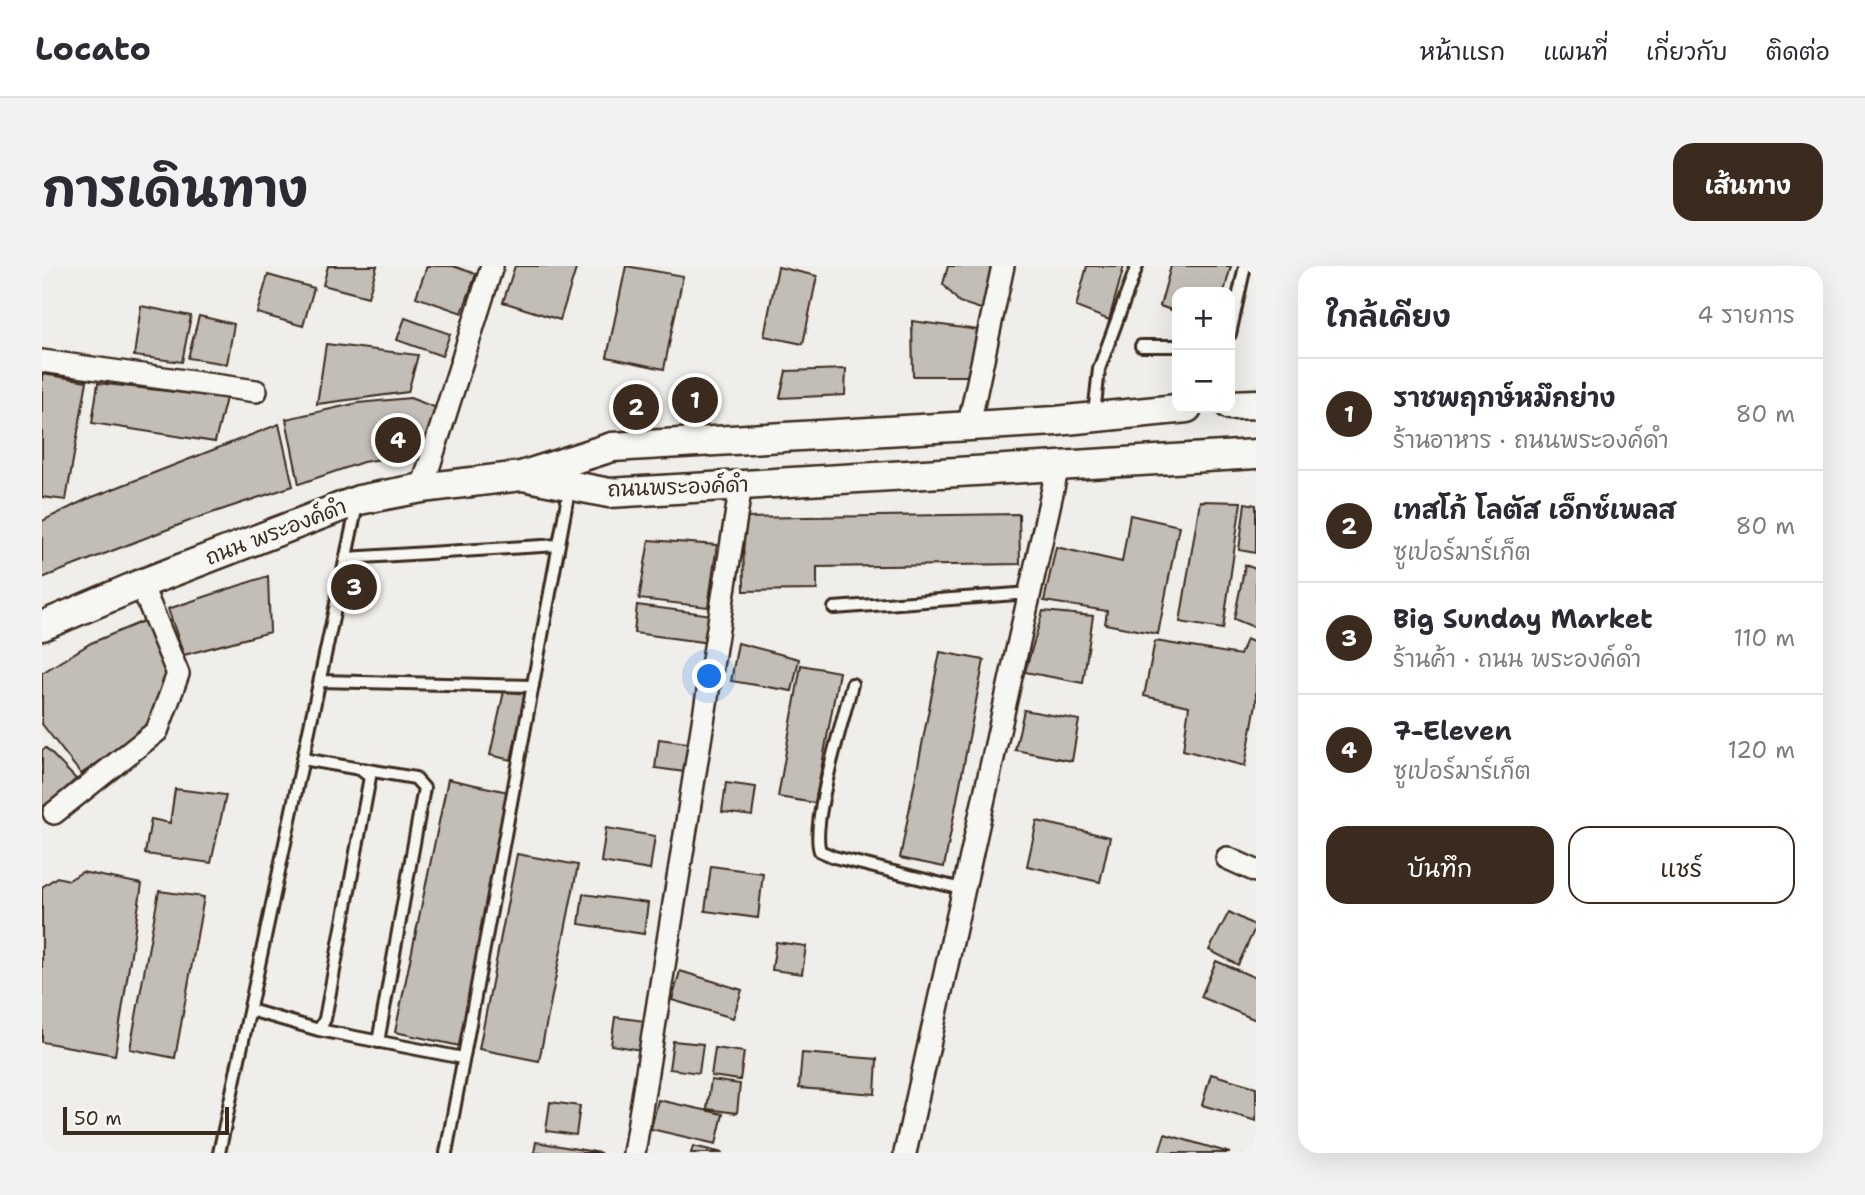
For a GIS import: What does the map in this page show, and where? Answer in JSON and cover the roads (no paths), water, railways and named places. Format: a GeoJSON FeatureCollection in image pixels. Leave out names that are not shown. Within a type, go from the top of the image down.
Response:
{"type":"FeatureCollection","features":[{"type":"Feature","properties":{"kind":"street"},"geometry":{"type":"LineString","coordinates":[[422,488],[492,266]]}},
{"type":"Feature","properties":{"kind":"street"},"geometry":{"type":"LineString","coordinates":[[969,424],[1003,266]]}},
{"type":"Feature","properties":{"kind":"street"},"geometry":{"type":"LineString","coordinates":[[42,361],[256,391]]}},
{"type":"Feature","properties":{"kind":"street"},"geometry":{"type":"LineString","coordinates":[[1235,405],[1256,404]]}},
{"type":"Feature","properties":{"kind":"street","name":"ถนนพระองค์ดำ"},"geometry":{"type":"LineString","coordinates":[[521,476],[612,447],[1056,421],[1172,409]]}},
{"type":"Feature","properties":{"kind":"street"},"geometry":{"type":"LineString","coordinates":[[905,1153],[1058,466],[1056,421]]}},
{"type":"Feature","properties":{"kind":"street","name":"ถนนพระองค์ดำ"},"geometry":{"type":"LineString","coordinates":[[521,476],[609,493],[1256,454]]}},
{"type":"Feature","properties":{"kind":"street","name":"ถนน พระองค์ดำ"},"geometry":{"type":"LineString","coordinates":[[42,626],[141,583],[359,500],[422,488],[521,476]]}},
{"type":"Feature","properties":{"kind":"street"},"geometry":{"type":"LineString","coordinates":[[634,1153],[741,485]]}},
{"type":"Feature","properties":{"kind":"street"},"geometry":{"type":"LineString","coordinates":[[54,813],[157,731],[178,674],[141,583]]}},
{"type":"Feature","properties":{"kind":"street"},"geometry":{"type":"LineString","coordinates":[[1227,858],[1256,871]]}},
{"type":"Feature","properties":{"kind":"lane"},"geometry":{"type":"LineString","coordinates":[[1093,417],[1099,369],[1137,266]]}},
{"type":"Feature","properties":{"kind":"lane"},"geometry":{"type":"LineString","coordinates":[[1235,311],[1245,266]]}},
{"type":"Feature","properties":{"kind":"lane"},"geometry":{"type":"LineString","coordinates":[[1141,346],[1172,346]]}},
{"type":"Feature","properties":{"kind":"lane"},"geometry":{"type":"LineString","coordinates":[[446,1153],[569,485]]}},
{"type":"Feature","properties":{"kind":"lane"},"geometry":{"type":"LineString","coordinates":[[219,1153],[359,500]]}},
{"type":"Feature","properties":{"kind":"lane"},"geometry":{"type":"LineString","coordinates":[[346,558],[559,545]]}},
{"type":"Feature","properties":{"kind":"lane"},"geometry":{"type":"LineString","coordinates":[[834,608],[1030,593]]}},
{"type":"Feature","properties":{"kind":"lane"},"geometry":{"type":"LineString","coordinates":[[320,681],[533,686]]}},
{"type":"Feature","properties":{"kind":"lane"},"geometry":{"type":"LineString","coordinates":[[852,684],[820,816],[817,841],[821,851],[834,857],[962,889]]}},
{"type":"Feature","properties":{"kind":"lane"},"geometry":{"type":"LineString","coordinates":[[303,759],[415,778],[422,782],[424,788],[377,1042]]}},
{"type":"Feature","properties":{"kind":"lane"},"geometry":{"type":"LineString","coordinates":[[319,1030],[325,1019],[370,785],[370,777],[360,769]]}},
{"type":"Feature","properties":{"kind":"lane"},"geometry":{"type":"LineString","coordinates":[[250,1010],[319,1030],[463,1058]]}},
{"type":"Feature","properties":{"kind":"place","name":"ราชพฤกษ์หมึกย่าง"},"geometry":{"type":"Point","coordinates":[695,400]}},
{"type":"Feature","properties":{"kind":"place","name":"เทสโก้ โลตัส เอ็กซ์เพลส"},"geometry":{"type":"Point","coordinates":[636,407]}},
{"type":"Feature","properties":{"kind":"place","name":"7-Eleven"},"geometry":{"type":"Point","coordinates":[398,440]}},
{"type":"Feature","properties":{"kind":"place","name":"Big Sunday Market"},"geometry":{"type":"Point","coordinates":[354,587]}}]}
